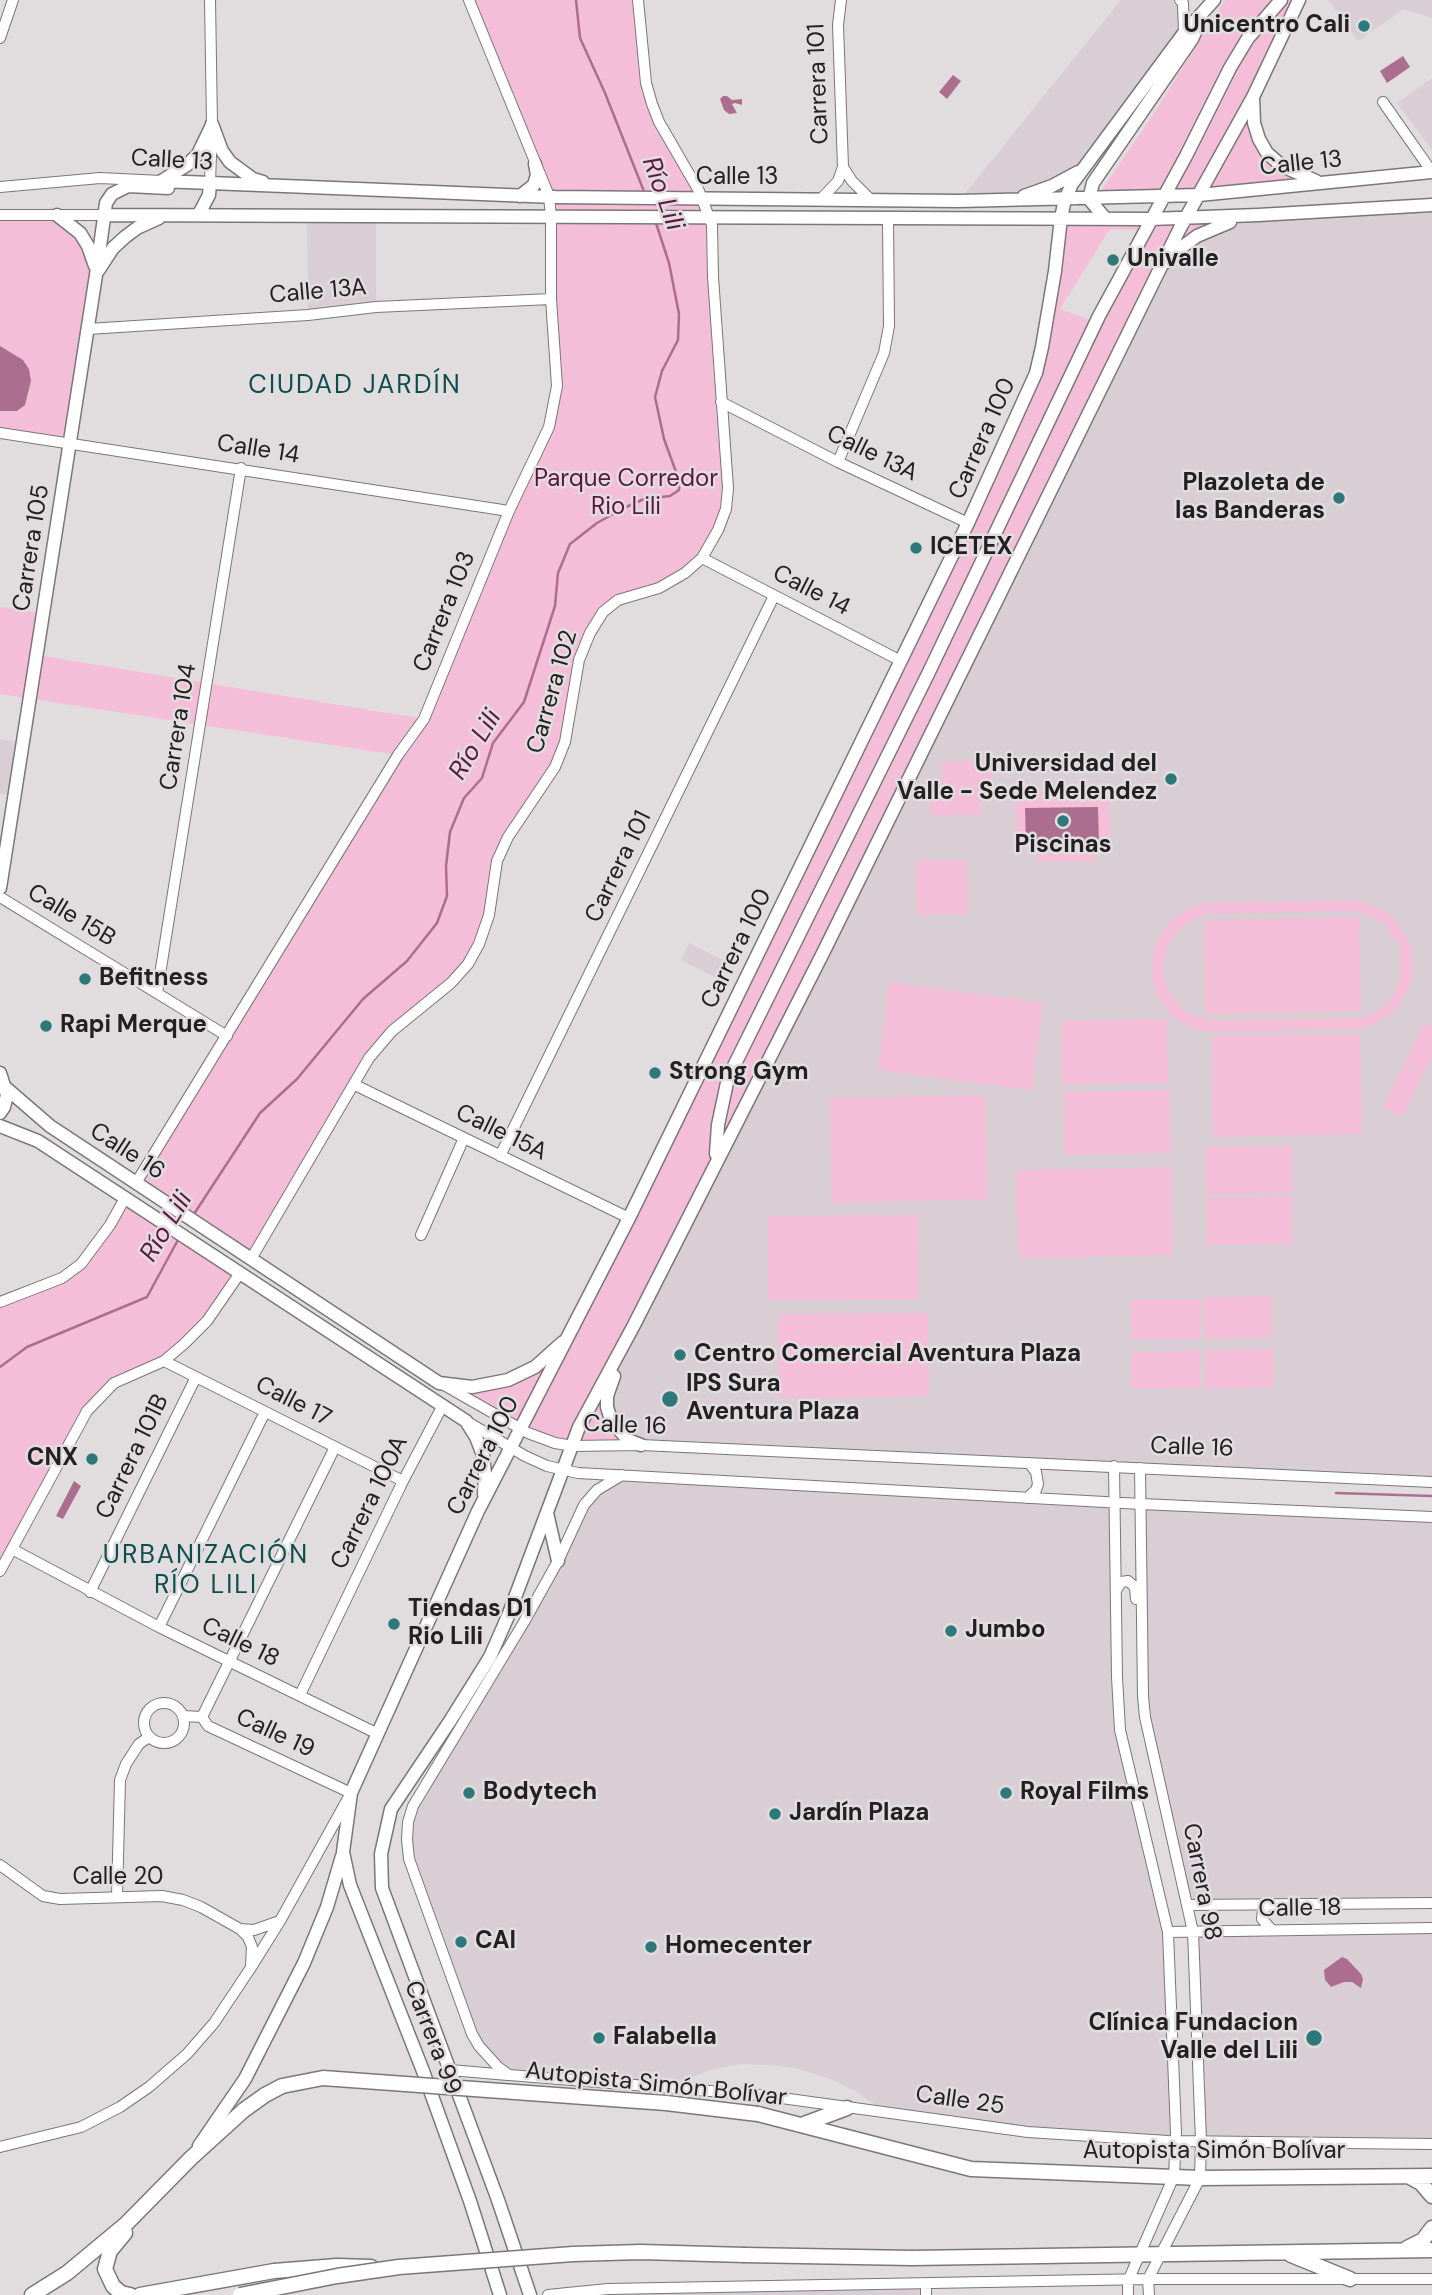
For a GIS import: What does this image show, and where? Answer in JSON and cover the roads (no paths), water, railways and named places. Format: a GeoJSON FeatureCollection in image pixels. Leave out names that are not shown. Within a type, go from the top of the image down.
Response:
{"type":"FeatureCollection","features":[{"type":"Feature","properties":{"kind":"highway","name":"Autopista Simón Bolívar"},"geometry":{"type":"LineString","coordinates":[[32,2295],[67,2273],[126,2224],[191,2158],[244,2110],[282,2086],[323,2078],[666,2104],[758,2114],[971,2169],[1200,2178],[1432,2176]]}},
{"type":"Feature","properties":{"kind":"highway"},"geometry":{"type":"LineString","coordinates":[[804,2124],[847,2108]]}},
{"type":"Feature","properties":{"kind":"highway"},"geometry":{"type":"LineString","coordinates":[[1402,2176],[1421,2183],[1432,2196]]}},
{"type":"Feature","properties":{"kind":"highway"},"geometry":{"type":"LineString","coordinates":[[130,2295],[121,2293],[110,2283],[105,2269],[107,2258],[113,2247],[167,2184]]}},
{"type":"Feature","properties":{"kind":"highway"},"geometry":{"type":"LineString","coordinates":[[1402,2249],[1423,2240],[1432,2228]]}},
{"type":"Feature","properties":{"kind":"highway"},"geometry":{"type":"LineString","coordinates":[[240,2295],[399,2267],[573,2254],[640,2252],[912,2258],[1432,2250]]}},
{"type":"Feature","properties":{"kind":"highway"},"geometry":{"type":"LineString","coordinates":[[1286,2253],[1350,2279]]}},
{"type":"Feature","properties":{"kind":"highway"},"geometry":{"type":"LineString","coordinates":[[140,2295],[274,2272],[337,2266],[399,2267]]}},
{"type":"Feature","properties":{"kind":"main road","name":"Carrera 100"},"geometry":{"type":"LineString","coordinates":[[351,1793],[478,1511],[629,1218],[968,523],[1036,373],[1051,297],[1065,199],[1080,171],[1184,33],[1214,0]]}},
{"type":"Feature","properties":{"kind":"main road"},"geometry":{"type":"LineString","coordinates":[[715,1161],[718,1125],[728,1078],[928,674],[1099,316],[1236,58],[1248,38],[1281,0]]}},
{"type":"Feature","properties":{"kind":"main road"},"geometry":{"type":"LineString","coordinates":[[456,1724],[489,1657],[579,1427],[634,1325],[823,953],[1150,289],[1253,97],[1299,0]]}},
{"type":"Feature","properties":{"kind":"main road"},"geometry":{"type":"LineString","coordinates":[[1105,218],[1089,198],[1093,183],[1192,39],[1204,12]]}},
{"type":"Feature","properties":{"kind":"main road"},"geometry":{"type":"LineString","coordinates":[[1253,97],[1254,123],[1267,153],[1282,166],[1323,183]]}},
{"type":"Feature","properties":{"kind":"main road"},"geometry":{"type":"LineString","coordinates":[[161,181],[187,165],[198,154],[212,124]]}},
{"type":"Feature","properties":{"kind":"main road"},"geometry":{"type":"LineString","coordinates":[[212,124],[222,151],[230,162],[253,179],[273,186]]}},
{"type":"Feature","properties":{"kind":"main road"},"geometry":{"type":"LineString","coordinates":[[520,196],[534,185],[537,175],[535,164]]}},
{"type":"Feature","properties":{"kind":"main road"},"geometry":{"type":"LineString","coordinates":[[1003,200],[1036,192],[1080,171]]}},
{"type":"Feature","properties":{"kind":"main road","name":"Calle 13"},"geometry":{"type":"LineString","coordinates":[[161,181],[549,197],[1003,200],[1199,195],[1432,172]]}},
{"type":"Feature","properties":{"kind":"main road"},"geometry":{"type":"LineString","coordinates":[[103,215],[108,198],[121,188],[138,185],[167,188],[180,182]]}},
{"type":"Feature","properties":{"kind":"main road"},"geometry":{"type":"LineString","coordinates":[[199,214],[209,195],[210,183]]}},
{"type":"Feature","properties":{"kind":"main road","name":"Calle 13"},"geometry":{"type":"LineString","coordinates":[[103,215],[1151,219],[1432,205]]}},
{"type":"Feature","properties":{"kind":"main road"},"geometry":{"type":"LineString","coordinates":[[57,215],[75,228],[89,246],[96,275]]}},
{"type":"Feature","properties":{"kind":"main road","name":"Carrera 105"},"geometry":{"type":"LineString","coordinates":[[0,888],[88,329],[103,215]]}},
{"type":"Feature","properties":{"kind":"main road"},"geometry":{"type":"LineString","coordinates":[[1150,289],[1162,268],[1178,250],[1197,236],[1216,226],[1258,215]]}},
{"type":"Feature","properties":{"kind":"main road"},"geometry":{"type":"LineString","coordinates":[[96,275],[125,237],[151,221],[166,216]]}},
{"type":"Feature","properties":{"kind":"main road"},"geometry":{"type":"LineString","coordinates":[[0,1113],[6,1101],[2,1080]]}},
{"type":"Feature","properties":{"kind":"main road","name":"Calle 16"},"geometry":{"type":"LineString","coordinates":[[2,1080],[50,1126],[439,1382]]}},
{"type":"Feature","properties":{"kind":"main road","name":"Calle 16"},"geometry":{"type":"LineString","coordinates":[[0,1126],[38,1141],[466,1421]]}},
{"type":"Feature","properties":{"kind":"main road"},"geometry":{"type":"LineString","coordinates":[[634,1325],[611,1384],[607,1407],[611,1420],[620,1433],[642,1446]]}},
{"type":"Feature","properties":{"kind":"main road"},"geometry":{"type":"LineString","coordinates":[[439,1382],[478,1387],[508,1380],[536,1367],[571,1334]]}},
{"type":"Feature","properties":{"kind":"main road"},"geometry":{"type":"LineString","coordinates":[[466,1421],[479,1443],[485,1467],[484,1493],[478,1511]]}},
{"type":"Feature","properties":{"kind":"main road"},"geometry":{"type":"LineString","coordinates":[[547,1513],[558,1561]]}},
{"type":"Feature","properties":{"kind":"main road","name":"Carrera 99"},"geometry":{"type":"LineString","coordinates":[[456,1724],[391,1809],[381,1854],[382,1888],[498,2200],[530,2295]]}},
{"type":"Feature","properties":{"kind":"main road","name":"Carrera 99"},"geometry":{"type":"LineString","coordinates":[[351,1793],[343,1852],[354,1897],[432,2097],[470,2201],[500,2295]]}},
{"type":"Feature","properties":{"kind":"main road"},"geometry":{"type":"LineString","coordinates":[[191,2158],[245,2078],[279,2012],[316,1936],[343,1852]]}},
{"type":"Feature","properties":{"kind":"street"},"geometry":{"type":"LineString","coordinates":[[0,38],[13,0]]}},
{"type":"Feature","properties":{"kind":"street"},"geometry":{"type":"LineString","coordinates":[[210,0],[210,183]]}},
{"type":"Feature","properties":{"kind":"street","name":"Carrera 103"},"geometry":{"type":"LineString","coordinates":[[136,1183],[398,755],[424,719],[509,511],[549,427],[557,386],[551,299],[549,197],[469,0]]}},
{"type":"Feature","properties":{"kind":"street","name":"Carrera 102"},"geometry":{"type":"LineString","coordinates":[[251,1259],[369,1058],[392,1031],[451,983],[468,964],[479,944],[489,915],[497,861],[508,837],[555,767],[565,741],[579,660],[590,633],[603,612],[618,600],[667,583],[685,573],[702,558],[726,509],[728,488],[710,217],[652,104],[646,83],[638,0]]}},
{"type":"Feature","properties":{"kind":"street","name":"Carrera 101"},"geometry":{"type":"LineString","coordinates":[[821,199],[838,181],[843,167],[838,25],[841,0]]}},
{"type":"Feature","properties":{"kind":"street"},"geometry":{"type":"LineString","coordinates":[[1180,0],[1183,3],[1184,33]]}},
{"type":"Feature","properties":{"kind":"street"},"geometry":{"type":"LineString","coordinates":[[1383,102],[1432,172]]}},
{"type":"Feature","properties":{"kind":"street","name":"Carrera 101"},"geometry":{"type":"LineString","coordinates":[[843,167],[852,181],[872,200]]}},
{"type":"Feature","properties":{"kind":"street","name":"Calle 13"},"geometry":{"type":"LineString","coordinates":[[0,187],[100,178],[161,181]]}},
{"type":"Feature","properties":{"kind":"street","name":"Calle 13"},"geometry":{"type":"LineString","coordinates":[[0,215],[103,215]]}},
{"type":"Feature","properties":{"kind":"street"},"geometry":{"type":"LineString","coordinates":[[838,462],[884,353],[889,326],[888,219]]}},
{"type":"Feature","properties":{"kind":"street","name":"Calle 13A"},"geometry":{"type":"LineString","coordinates":[[88,329],[308,315],[376,307],[551,299]]}},
{"type":"Feature","properties":{"kind":"street","name":"Calle 13A"},"geometry":{"type":"LineString","coordinates":[[721,402],[838,462],[968,523]]}},
{"type":"Feature","properties":{"kind":"street","name":"Calle 14"},"geometry":{"type":"LineString","coordinates":[[0,433],[509,511]]}},
{"type":"Feature","properties":{"kind":"street","name":"Carrera 104"},"geometry":{"type":"LineString","coordinates":[[157,992],[241,468]]}},
{"type":"Feature","properties":{"kind":"street","name":"Calle 14"},"geometry":{"type":"LineString","coordinates":[[702,558],[901,661]]}},
{"type":"Feature","properties":{"kind":"street","name":"Carrera 101"},"geometry":{"type":"LineString","coordinates":[[500,1156],[774,596]]}},
{"type":"Feature","properties":{"kind":"street","name":"Calle 15B"},"geometry":{"type":"LineString","coordinates":[[0,897],[227,1036]]}},
{"type":"Feature","properties":{"kind":"street","name":"Calle 15A"},"geometry":{"type":"LineString","coordinates":[[355,1085],[629,1218]]}},
{"type":"Feature","properties":{"kind":"street"},"geometry":{"type":"LineString","coordinates":[[421,1235],[464,1138]]}},
{"type":"Feature","properties":{"kind":"street"},"geometry":{"type":"LineString","coordinates":[[0,1302],[62,1278],[81,1264],[110,1225],[125,1198]]}},
{"type":"Feature","properties":{"kind":"street"},"geometry":{"type":"LineString","coordinates":[[0,1572],[87,1411],[114,1383],[164,1361],[207,1321],[240,1273]]}},
{"type":"Feature","properties":{"kind":"street","name":"Calle 17"},"geometry":{"type":"LineString","coordinates":[[164,1361],[403,1481]]}},
{"type":"Feature","properties":{"kind":"street","name":"Carrera 101B"},"geometry":{"type":"LineString","coordinates":[[90,1592],[196,1377]]}},
{"type":"Feature","properties":{"kind":"street","name":"Calle 16"},"geometry":{"type":"LineString","coordinates":[[439,1382],[521,1430],[544,1440],[573,1446],[642,1446],[1432,1482]]}},
{"type":"Feature","properties":{"kind":"street","name":"Carrera 100A"},"geometry":{"type":"LineString","coordinates":[[300,1695],[403,1481],[443,1405]]}},
{"type":"Feature","properties":{"kind":"street"},"geometry":{"type":"LineString","coordinates":[[159,1627],[265,1412]]}},
{"type":"Feature","properties":{"kind":"street","name":"Calle 16"},"geometry":{"type":"LineString","coordinates":[[466,1421],[511,1449],[547,1466],[563,1470],[1114,1503],[1432,1517]]}},
{"type":"Feature","properties":{"kind":"street"},"geometry":{"type":"LineString","coordinates":[[202,1717],[335,1447]]}},
{"type":"Feature","properties":{"kind":"street"},"geometry":{"type":"LineString","coordinates":[[1027,1498],[1036,1490],[1038,1484],[1036,1472],[1029,1464]]}},
{"type":"Feature","properties":{"kind":"street","name":"Carrera 98"},"geometry":{"type":"LineString","coordinates":[[1114,1466],[1120,1730],[1168,1932],[1176,2141],[1174,2176],[1128,2281],[1128,2295]]}},
{"type":"Feature","properties":{"kind":"street","name":"Carrera 98"},"geometry":{"type":"LineString","coordinates":[[1140,1468],[1145,1717],[1193,1932],[1201,2141],[1200,2178],[1148,2280],[1149,2295]]}},
{"type":"Feature","properties":{"kind":"street"},"geometry":{"type":"LineString","coordinates":[[509,2075],[490,2060],[472,2035],[409,1859],[408,1822],[413,1806],[456,1724],[502,1660],[558,1561],[584,1506],[597,1490],[622,1475]]}},
{"type":"Feature","properties":{"kind":"street","name":"Calle 18"},"geometry":{"type":"LineString","coordinates":[[12,1549],[90,1592],[376,1734]]}},
{"type":"Feature","properties":{"kind":"street"},"geometry":{"type":"LineString","coordinates":[[1116,1592],[1121,1582],[1128,1581],[1133,1584],[1136,1613],[1142,1618]]}},
{"type":"Feature","properties":{"kind":"street"},"geometry":{"type":"LineString","coordinates":[[167,1703],[174,1705],[183,1716],[184,1727],[175,1741],[164,1744],[149,1737],[144,1724],[148,1710],[167,1703]]}},
{"type":"Feature","properties":{"kind":"street","name":"Calle 19"},"geometry":{"type":"LineString","coordinates":[[183,1716],[202,1717],[208,1726],[351,1793]]}},
{"type":"Feature","properties":{"kind":"street"},"geometry":{"type":"LineString","coordinates":[[117,1897],[120,1780],[126,1764],[139,1744],[149,1737]]}},
{"type":"Feature","properties":{"kind":"street","name":"Carrera 100"},"geometry":{"type":"LineString","coordinates":[[0,2147],[81,2127],[120,2107],[149,2087],[187,2054],[214,2023],[281,1921],[351,1793]]}},
{"type":"Feature","properties":{"kind":"street","name":"Calle 20"},"geometry":{"type":"LineString","coordinates":[[0,1865],[43,1896],[60,1899],[162,1896],[201,1907],[240,1929]]}},
{"type":"Feature","properties":{"kind":"street","name":"Calle 18"},"geometry":{"type":"LineString","coordinates":[[1188,1905],[1432,1903]]}},
{"type":"Feature","properties":{"kind":"street"},"geometry":{"type":"LineString","coordinates":[[1270,1904],[1263,1909],[1262,1919],[1272,1930]]}},
{"type":"Feature","properties":{"kind":"street"},"geometry":{"type":"LineString","coordinates":[[240,1929],[254,1930],[281,1921]]}},
{"type":"Feature","properties":{"kind":"street","name":"Calle 18"},"geometry":{"type":"LineString","coordinates":[[1168,1932],[1432,1928]]}},
{"type":"Feature","properties":{"kind":"street"},"geometry":{"type":"LineString","coordinates":[[240,1929],[248,1937],[252,1947],[250,1969]]}},
{"type":"Feature","properties":{"kind":"street","name":"Calle 25"},"geometry":{"type":"LineString","coordinates":[[450,2070],[760,2095],[1028,2132],[1176,2141],[1432,2144]]}},
{"type":"Feature","properties":{"kind":"street"},"geometry":{"type":"LineString","coordinates":[[548,2295],[608,2289],[926,2290],[1148,2280],[1432,2279]]}},
{"type":"Feature","properties":{"kind":"street"},"geometry":{"type":"LineString","coordinates":[[592,2295],[608,2289]]}},
{"type":"Feature","properties":{"kind":"waterway","name":"Río Lili"},"geometry":{"type":"LineString","coordinates":[[576,0],[580,38],[645,194]]}},
{"type":"Feature","properties":{"kind":"waterway","name":"Río Lili"},"geometry":{"type":"LineString","coordinates":[[194,1214],[260,1113],[297,1079],[363,999],[407,961],[437,923],[447,896],[446,866],[450,832],[464,798],[482,778],[493,743],[524,702],[555,606],[558,573],[570,544],[597,523],[624,508],[644,499],[670,496],[679,490],[679,480],[664,439],[655,397],[662,371],[678,340],[679,314],[669,263],[656,223]]}},
{"type":"Feature","properties":{"kind":"waterway","name":"Río Lili"},"geometry":{"type":"LineString","coordinates":[[0,1367],[27,1347],[147,1297],[179,1238]]}},
{"type":"Feature","properties":{"kind":"waterway"},"geometry":{"type":"LineString","coordinates":[[1336,1493],[1432,1496]]}},
{"type":"Feature","properties":{"kind":"place","name":"Unicentro Cali"},"geometry":{"type":"Point","coordinates":[1364,26]}},
{"type":"Feature","properties":{"kind":"place","name":"Univalle"},"geometry":{"type":"Point","coordinates":[1113,260]}},
{"type":"Feature","properties":{"kind":"place","name":"Plazoleta de las Banderas"},"geometry":{"type":"Point","coordinates":[1339,498]}},
{"type":"Feature","properties":{"kind":"place","name":"ICETEX"},"geometry":{"type":"Point","coordinates":[916,548]}},
{"type":"Feature","properties":{"kind":"place","name":"Universidad del Valle - Sede Melendez"},"geometry":{"type":"Point","coordinates":[1171,779]}},
{"type":"Feature","properties":{"kind":"place","name":"Piscinas"},"geometry":{"type":"Point","coordinates":[1063,821]}},
{"type":"Feature","properties":{"kind":"place","name":"Befitness"},"geometry":{"type":"Point","coordinates":[85,979]}},
{"type":"Feature","properties":{"kind":"place","name":"Rapi Merque"},"geometry":{"type":"Point","coordinates":[46,1026]}},
{"type":"Feature","properties":{"kind":"place","name":"Strong Gym"},"geometry":{"type":"Point","coordinates":[655,1073]}},
{"type":"Feature","properties":{"kind":"place","name":"Centro Comercial Aventura Plaza"},"geometry":{"type":"Point","coordinates":[680,1355]}},
{"type":"Feature","properties":{"kind":"place","name":"IPS Sura Aventura Plaza"},"geometry":{"type":"Point","coordinates":[670,1399]}},
{"type":"Feature","properties":{"kind":"place","name":"CNX"},"geometry":{"type":"Point","coordinates":[92,1459]}},
{"type":"Feature","properties":{"kind":"place","name":"Tiendas D1 Rio Lili"},"geometry":{"type":"Point","coordinates":[394,1624]}},
{"type":"Feature","properties":{"kind":"place","name":"Jumbo"},"geometry":{"type":"Point","coordinates":[951,1631]}},
{"type":"Feature","properties":{"kind":"place","name":"Bodytech"},"geometry":{"type":"Point","coordinates":[469,1793]}},
{"type":"Feature","properties":{"kind":"place","name":"Royal Films"},"geometry":{"type":"Point","coordinates":[1006,1793]}},
{"type":"Feature","properties":{"kind":"place","name":"Jardín Plaza"},"geometry":{"type":"Point","coordinates":[775,1814]}},
{"type":"Feature","properties":{"kind":"place","name":"CAI"},"geometry":{"type":"Point","coordinates":[461,1942]}},
{"type":"Feature","properties":{"kind":"place","name":"Homecenter"},"geometry":{"type":"Point","coordinates":[651,1947]}},
{"type":"Feature","properties":{"kind":"place","name":"Falabella"},"geometry":{"type":"Point","coordinates":[599,2038]}},
{"type":"Feature","properties":{"kind":"place","name":"Clínica Fundacion Valle del Lili"},"geometry":{"type":"Point","coordinates":[1314,2038]}},
{"type":"Feature","properties":{"kind":"district","name":"CIUDAD JARDÍN"},"geometry":{"type":"Point","coordinates":[355,386]}},
{"type":"Feature","properties":{"kind":"district","name":"URBANIZACIÓN RÍO LILI"},"geometry":{"type":"Point","coordinates":[206,1571]}},
{"type":"Feature","properties":{"kind":"park label","name":"Parque Corredor Rio Lili"},"geometry":{"type":"Point","coordinates":[626,494]}}]}
